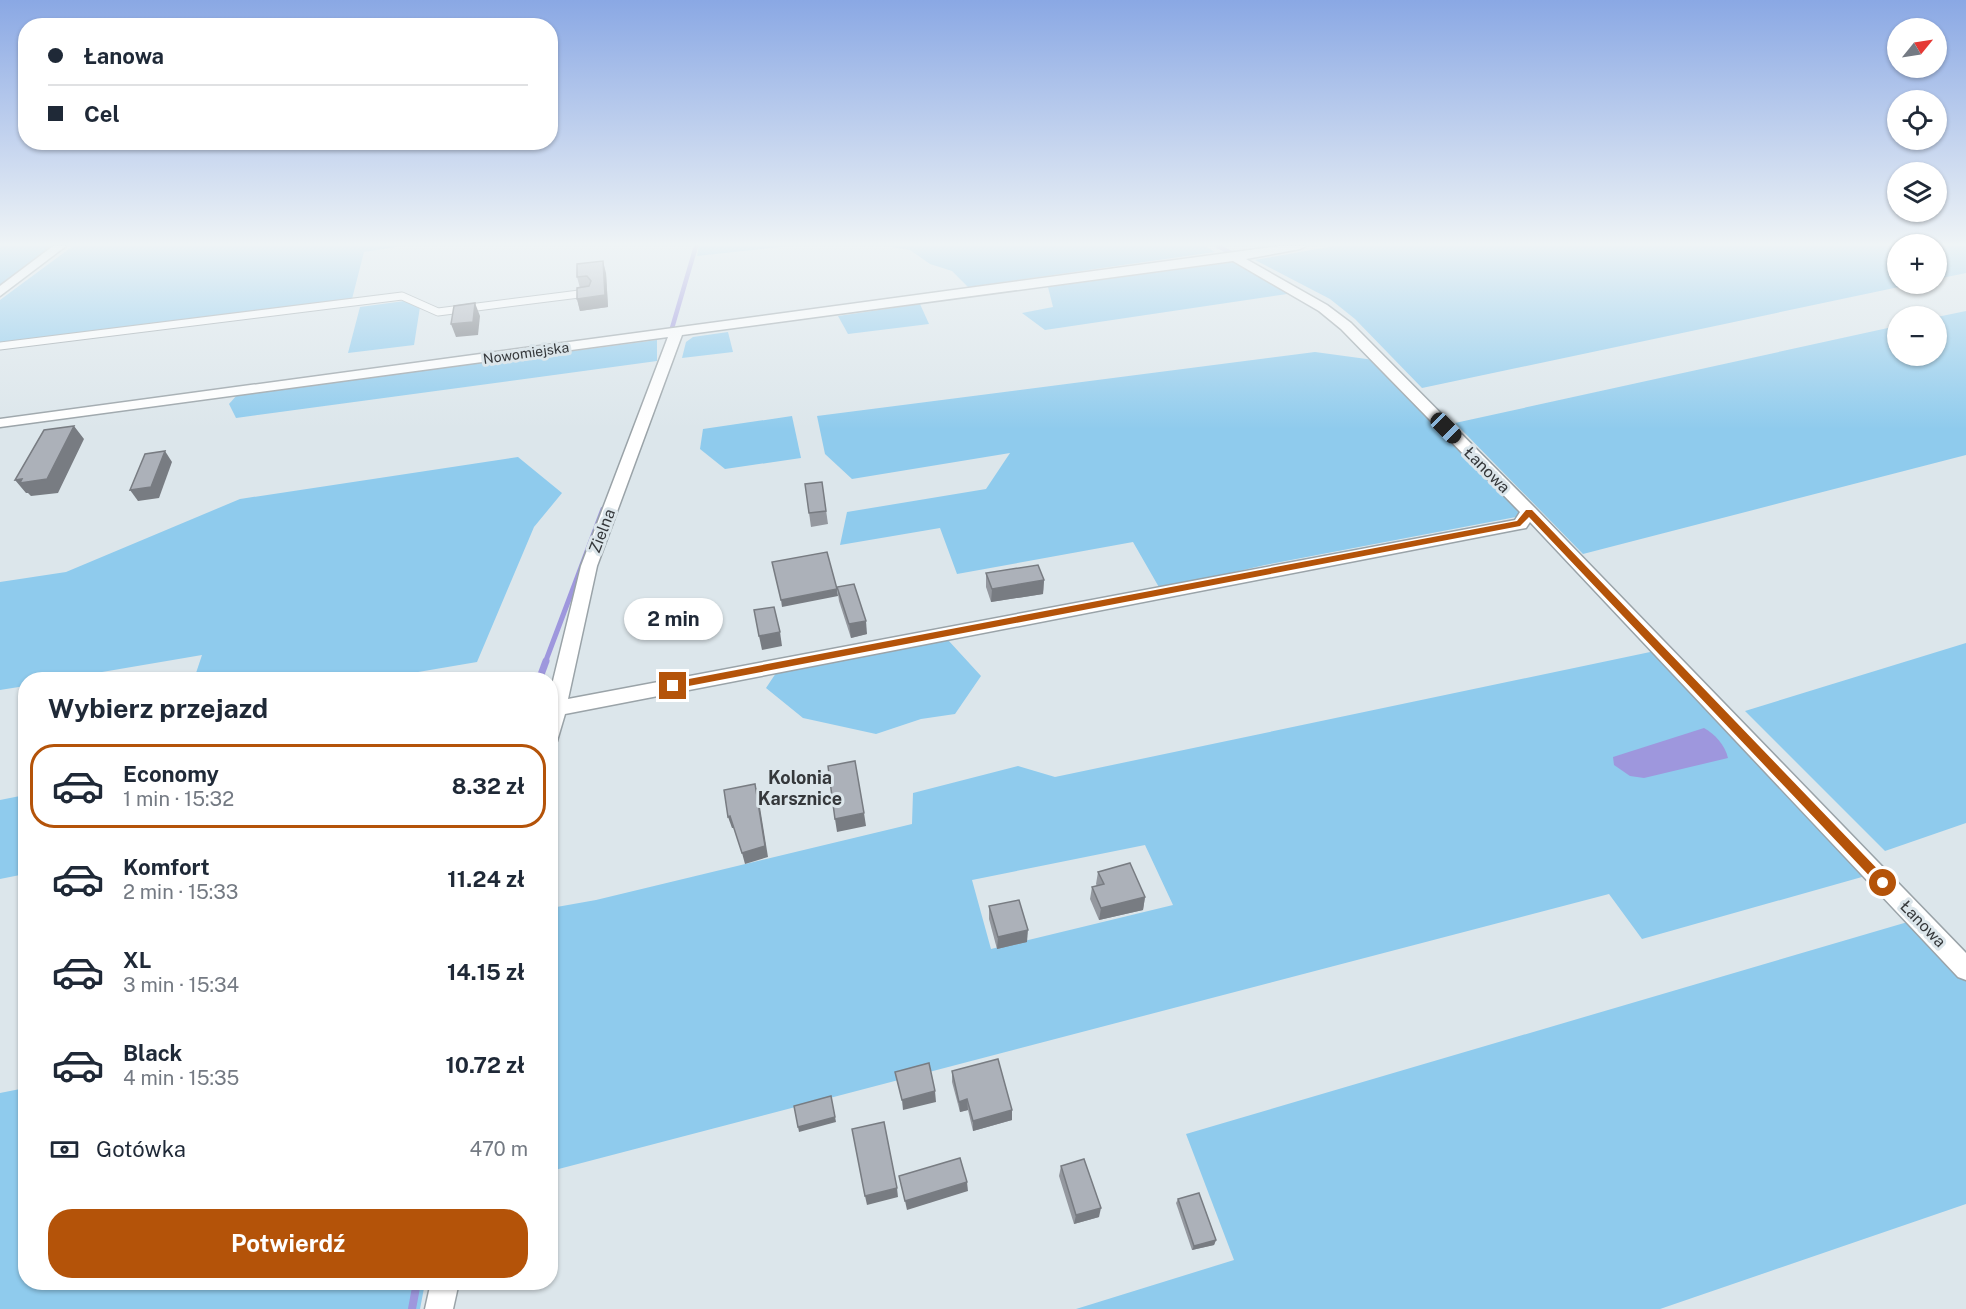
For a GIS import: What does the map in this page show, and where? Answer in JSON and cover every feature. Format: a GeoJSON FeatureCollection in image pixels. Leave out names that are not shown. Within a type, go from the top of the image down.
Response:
{"type":"FeatureCollection","features":[{"type":"Feature","properties":{"kind":"street","name":"Nowomiejska"},"geometry":{"type":"LineString","coordinates":[[0,423],[869,307]]}},
{"type":"Feature","properties":{"kind":"street","name":"Łanowa"},"geometry":{"type":"LineString","coordinates":[[1321,307],[1346,326],[1529,512],[1966,969]]}},
{"type":"Feature","properties":{"kind":"street","name":"Zielna"},"geometry":{"type":"LineString","coordinates":[[558,699],[589,566],[671,334]]}},
{"type":"Feature","properties":{"kind":"street"},"geometry":{"type":"LineString","coordinates":[[558,708],[1520,524],[1529,512]]}},
{"type":"Feature","properties":{"kind":"street"},"geometry":{"type":"LineString","coordinates":[[439,1309],[443,1290]]}},
{"type":"Feature","properties":{"kind":"lane"},"geometry":{"type":"LineString","coordinates":[[0,346],[322,307]]}},
{"type":"Feature","properties":{"kind":"lane"},"geometry":{"type":"LineString","coordinates":[[427,307],[438,312],[477,307]]}},
{"type":"Feature","properties":{"kind":"shaded area"},"geometry":{"type":"Polygon","coordinates":[[[0,307],[287,307],[0,343],[0,307]]]}},
{"type":"Feature","properties":{"kind":"shaded area"},"geometry":{"type":"Polygon","coordinates":[[[360,307],[420,307],[414,345],[348,353],[360,307]]]}},
{"type":"Feature","properties":{"kind":"shaded area"},"geometry":{"type":"Polygon","coordinates":[[[899,307],[921,307],[929,324],[848,334],[838,316],[899,307]]]}},
{"type":"Feature","properties":{"kind":"shaded area"},"geometry":{"type":"Polygon","coordinates":[[[1053,307],[1199,307],[1045,330],[1022,313],[1053,307]]]}},
{"type":"Feature","properties":{"kind":"shaded area"},"geometry":{"type":"Polygon","coordinates":[[[1340,307],[1804,307],[1422,388],[1355,319],[1340,307]]]}},
{"type":"Feature","properties":{"kind":"shaded area"},"geometry":{"type":"Polygon","coordinates":[[[1966,311],[1966,455],[1583,554],[1455,423],[1887,328],[1887,366],[1947,366],[1947,315],[1966,311]]]}},
{"type":"Feature","properties":{"kind":"shaded area"},"geometry":{"type":"Polygon","coordinates":[[[728,332],[733,352],[682,358],[686,342],[693,337],[728,332]]]}},
{"type":"Feature","properties":{"kind":"shaded area"},"geometry":{"type":"Polygon","coordinates":[[[657,340],[657,361],[236,418],[229,404],[237,395],[657,340]]]}},
{"type":"Feature","properties":{"kind":"shaded area"},"geometry":{"type":"Polygon","coordinates":[[[1315,352],[1374,360],[1522,511],[1516,517],[1265,565],[1160,589],[1133,542],[957,574],[940,528],[840,545],[847,512],[986,489],[1010,453],[852,479],[825,454],[817,416],[1315,352]]]}},
{"type":"Feature","properties":{"kind":"shaded area"},"geometry":{"type":"Polygon","coordinates":[[[792,416],[801,458],[725,469],[700,449],[703,429],[792,416]]]}},
{"type":"Feature","properties":{"kind":"shaded area"},"geometry":{"type":"Polygon","coordinates":[[[518,457],[562,493],[534,527],[477,662],[418,672],[196,672],[202,655],[102,672],[18,672],[18,687],[0,690],[0,582],[66,572],[240,499],[518,457]]]}},
{"type":"Feature","properties":{"kind":"shaded area"},"geometry":{"type":"Polygon","coordinates":[[[948,640],[981,676],[955,714],[921,719],[876,734],[803,718],[766,688],[776,673],[948,640]]]}},
{"type":"Feature","properties":{"kind":"shaded area"},"geometry":{"type":"Polygon","coordinates":[[[1966,643],[1966,823],[1885,851],[1745,711],[1966,643]]]}},
{"type":"Feature","properties":{"kind":"shaded area"},"geometry":{"type":"Polygon","coordinates":[[[1655,651],[1869,875],[1642,939],[1609,894],[558,1169],[558,907],[596,900],[912,824],[913,793],[1018,766],[1055,777],[1655,651]],[[1145,845],[972,880],[991,949],[1173,905],[1145,845]]]}},
{"type":"Feature","properties":{"kind":"shaded area"},"geometry":{"type":"Polygon","coordinates":[[[1704,728],[1719,740],[1728,758],[1644,778],[1630,776],[1614,765],[1613,757],[1704,728]]]}},
{"type":"Feature","properties":{"kind":"shaded area"},"geometry":{"type":"Polygon","coordinates":[[[18,796],[18,875],[0,879],[0,800],[18,796]]]}},
{"type":"Feature","properties":{"kind":"shaded area"},"geometry":{"type":"Polygon","coordinates":[[[1911,921],[1966,978],[1966,1204],[1660,1309],[1076,1309],[1234,1260],[1186,1134],[1911,921]]]}},
{"type":"Feature","properties":{"kind":"shaded area"},"geometry":{"type":"Polygon","coordinates":[[[18,1089],[18,1290],[424,1290],[420,1309],[0,1309],[0,1093],[18,1089]]]}},
{"type":"Feature","properties":{"kind":"building"},"geometry":{"type":"Polygon","coordinates":[[[454,307],[475,307],[473,322],[451,324],[454,307]]]}},
{"type":"Feature","properties":{"kind":"building"},"geometry":{"type":"Polygon","coordinates":[[[74,426],[47,479],[20,483],[22,479],[15,480],[44,430],[74,426]]]}},
{"type":"Feature","properties":{"kind":"building"},"geometry":{"type":"Polygon","coordinates":[[[165,451],[151,487],[130,490],[145,454],[165,451]]]}},
{"type":"Feature","properties":{"kind":"building"},"geometry":{"type":"Polygon","coordinates":[[[822,482],[826,511],[809,513],[805,484],[822,482]]]}},
{"type":"Feature","properties":{"kind":"building"},"geometry":{"type":"Polygon","coordinates":[[[827,552],[837,589],[781,600],[772,562],[827,552]]]}},
{"type":"Feature","properties":{"kind":"building"},"geometry":{"type":"Polygon","coordinates":[[[1038,565],[1044,580],[992,589],[986,573],[1038,565]]]}},
{"type":"Feature","properties":{"kind":"building"},"geometry":{"type":"Polygon","coordinates":[[[854,584],[866,621],[849,624],[837,587],[854,584]]]}},
{"type":"Feature","properties":{"kind":"building"},"geometry":{"type":"Polygon","coordinates":[[[774,607],[780,632],[759,636],[754,610],[774,607]]]}},
{"type":"Feature","properties":{"kind":"building"},"geometry":{"type":"Polygon","coordinates":[[[855,761],[864,813],[835,819],[828,766],[855,761]]]}},
{"type":"Feature","properties":{"kind":"building"},"geometry":{"type":"Polygon","coordinates":[[[755,784],[765,846],[742,853],[730,816],[728,817],[724,790],[755,784]]]}},
{"type":"Feature","properties":{"kind":"building"},"geometry":{"type":"Polygon","coordinates":[[[1130,863],[1145,897],[1101,908],[1092,887],[1104,884],[1098,872],[1130,863]]]}},
{"type":"Feature","properties":{"kind":"building"},"geometry":{"type":"Polygon","coordinates":[[[1019,900],[1028,930],[998,937],[989,906],[1019,900]]]}},
{"type":"Feature","properties":{"kind":"building"},"geometry":{"type":"Polygon","coordinates":[[[998,1059],[1012,1110],[973,1121],[967,1099],[959,1102],[952,1071],[998,1059]]]}},
{"type":"Feature","properties":{"kind":"building"},"geometry":{"type":"Polygon","coordinates":[[[929,1063],[935,1091],[902,1100],[895,1072],[929,1063]]]}},
{"type":"Feature","properties":{"kind":"building"},"geometry":{"type":"Polygon","coordinates":[[[831,1096],[835,1117],[798,1127],[794,1106],[831,1096]]]}},
{"type":"Feature","properties":{"kind":"building"},"geometry":{"type":"Polygon","coordinates":[[[884,1122],[897,1188],[865,1196],[852,1129],[884,1122]]]}},
{"type":"Feature","properties":{"kind":"building"},"geometry":{"type":"Polygon","coordinates":[[[960,1158],[967,1182],[905,1201],[899,1176],[960,1158]]]}},
{"type":"Feature","properties":{"kind":"building"},"geometry":{"type":"Polygon","coordinates":[[[1084,1159],[1101,1208],[1076,1215],[1061,1166],[1084,1159]]]}},
{"type":"Feature","properties":{"kind":"building"},"geometry":{"type":"Polygon","coordinates":[[[1199,1193],[1216,1240],[1194,1246],[1178,1199],[1199,1193]]]}},
{"type":"Feature","properties":{"kind":"waterway"},"geometry":{"type":"LineString","coordinates":[[670,335],[678,307]]}},
{"type":"Feature","properties":{"kind":"waterway"},"geometry":{"type":"LineString","coordinates":[[545,663],[603,509]]}},
{"type":"Feature","properties":{"kind":"waterway"},"geometry":{"type":"LineString","coordinates":[[542,672],[546,661]]}},
{"type":"Feature","properties":{"kind":"waterway"},"geometry":{"type":"LineString","coordinates":[[412,1309],[416,1290]]}},
{"type":"Feature","properties":{"kind":"district","name":"Kolonia Karsznice"},"geometry":{"type":"Point","coordinates":[800,787]}},
{"type":"Feature","properties":{"kind":"route"},"geometry":{"type":"LineString","coordinates":[[673,686],[1520,524],[1529,512],[1883,883]]}}]}
